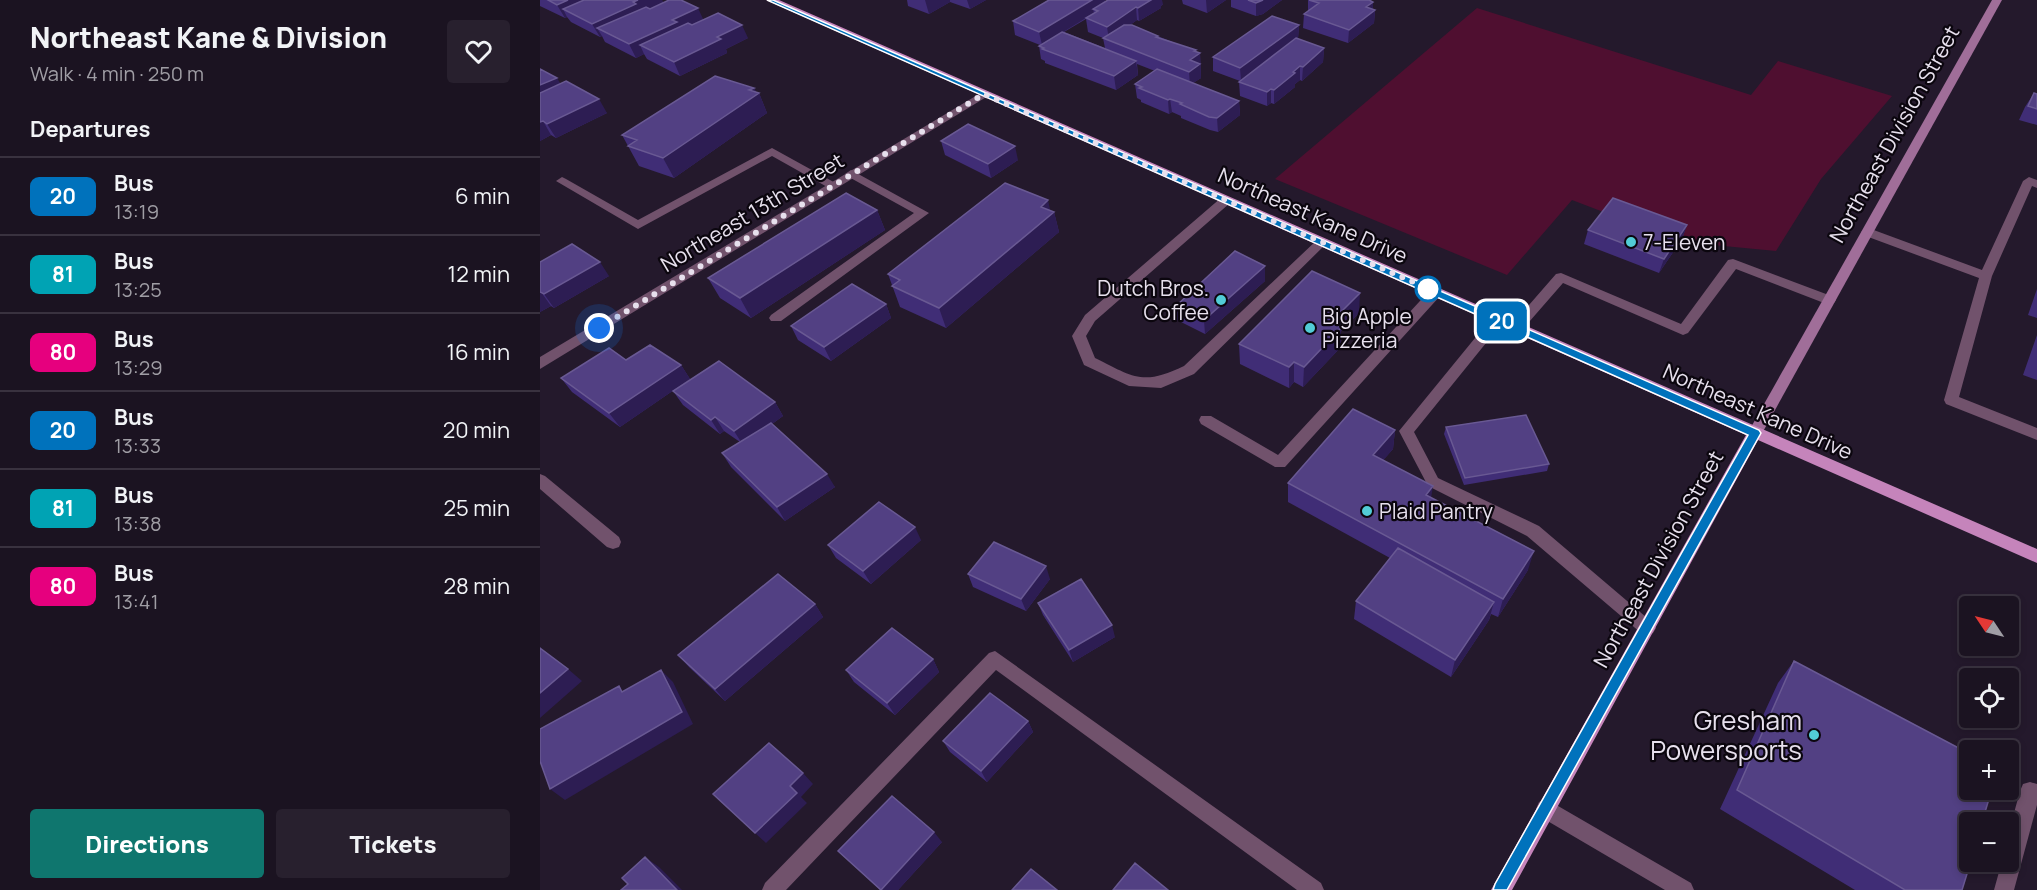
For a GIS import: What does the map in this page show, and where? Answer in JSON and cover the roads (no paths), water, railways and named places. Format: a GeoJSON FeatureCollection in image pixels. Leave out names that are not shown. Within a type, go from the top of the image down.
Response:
{"type":"FeatureCollection","features":[{"type":"Feature","properties":{"kind":"main road","name":"Northeast Kane Drive"},"geometry":{"type":"LineString","coordinates":[[771,0],[2037,556]]}},
{"type":"Feature","properties":{"kind":"main road","name":"Northeast Division Street"},"geometry":{"type":"LineString","coordinates":[[1501,890],[1755,433]]}},
{"type":"Feature","properties":{"kind":"street","name":"Northeast Division Street"},"geometry":{"type":"LineString","coordinates":[[1755,433],[1997,0]]}},
{"type":"Feature","properties":{"kind":"street","name":"Northeast 13th Street"},"geometry":{"type":"LineString","coordinates":[[540,364],[984,94]]}},
{"type":"Feature","properties":{"kind":"street"},"geometry":{"type":"LineString","coordinates":[[562,181],[638,225],[772,151],[833,185]]}},
{"type":"Feature","properties":{"kind":"street"},"geometry":{"type":"LineString","coordinates":[[776,318],[923,213],[851,174]]}},
{"type":"Feature","properties":{"kind":"street"},"geometry":{"type":"LineString","coordinates":[[2037,184],[2029,181],[1986,276],[1951,400],[2037,434]]}},
{"type":"Feature","properties":{"kind":"street"},"geometry":{"type":"LineString","coordinates":[[1226,200],[1090,318],[1080,336],[1089,361],[1129,381],[1161,383],[1189,370],[1322,242]]}},
{"type":"Feature","properties":{"kind":"street"},"geometry":{"type":"LineString","coordinates":[[1867,232],[1986,276]]}},
{"type":"Feature","properties":{"kind":"street"},"geometry":{"type":"LineString","coordinates":[[1517,327],[1561,277],[1683,330],[1733,263],[1829,300]]}},
{"type":"Feature","properties":{"kind":"street"},"geometry":{"type":"LineString","coordinates":[[1206,420],[1280,463],[1436,292]]}},
{"type":"Feature","properties":{"kind":"street"},"geometry":{"type":"LineString","coordinates":[[1498,320],[1406,431],[1433,482],[1533,531],[1647,628]]}},
{"type":"Feature","properties":{"kind":"street"},"geometry":{"type":"LineString","coordinates":[[540,480],[613,542]]}},
{"type":"Feature","properties":{"kind":"street"},"geometry":{"type":"LineString","coordinates":[[772,890],[994,659],[1314,890]]}},
{"type":"Feature","properties":{"kind":"street"},"geometry":{"type":"LineString","coordinates":[[2004,890],[2030,791],[2037,795]]}},
{"type":"Feature","properties":{"kind":"street"},"geometry":{"type":"LineString","coordinates":[[1546,809],[1684,890]]}},
{"type":"Feature","properties":{"kind":"place","name":"7-Eleven"},"geometry":{"type":"Point","coordinates":[1631,242]}},
{"type":"Feature","properties":{"kind":"place","name":"Dutch Bros. Coffee"},"geometry":{"type":"Point","coordinates":[1221,300]}},
{"type":"Feature","properties":{"kind":"place","name":"Big Apple Pizzeria"},"geometry":{"type":"Point","coordinates":[1310,328]}},
{"type":"Feature","properties":{"kind":"place","name":"Plaid Pantry"},"geometry":{"type":"Point","coordinates":[1367,511]}},
{"type":"Feature","properties":{"kind":"place","name":"Gresham Powersports"},"geometry":{"type":"Point","coordinates":[1814,735]}}]}
